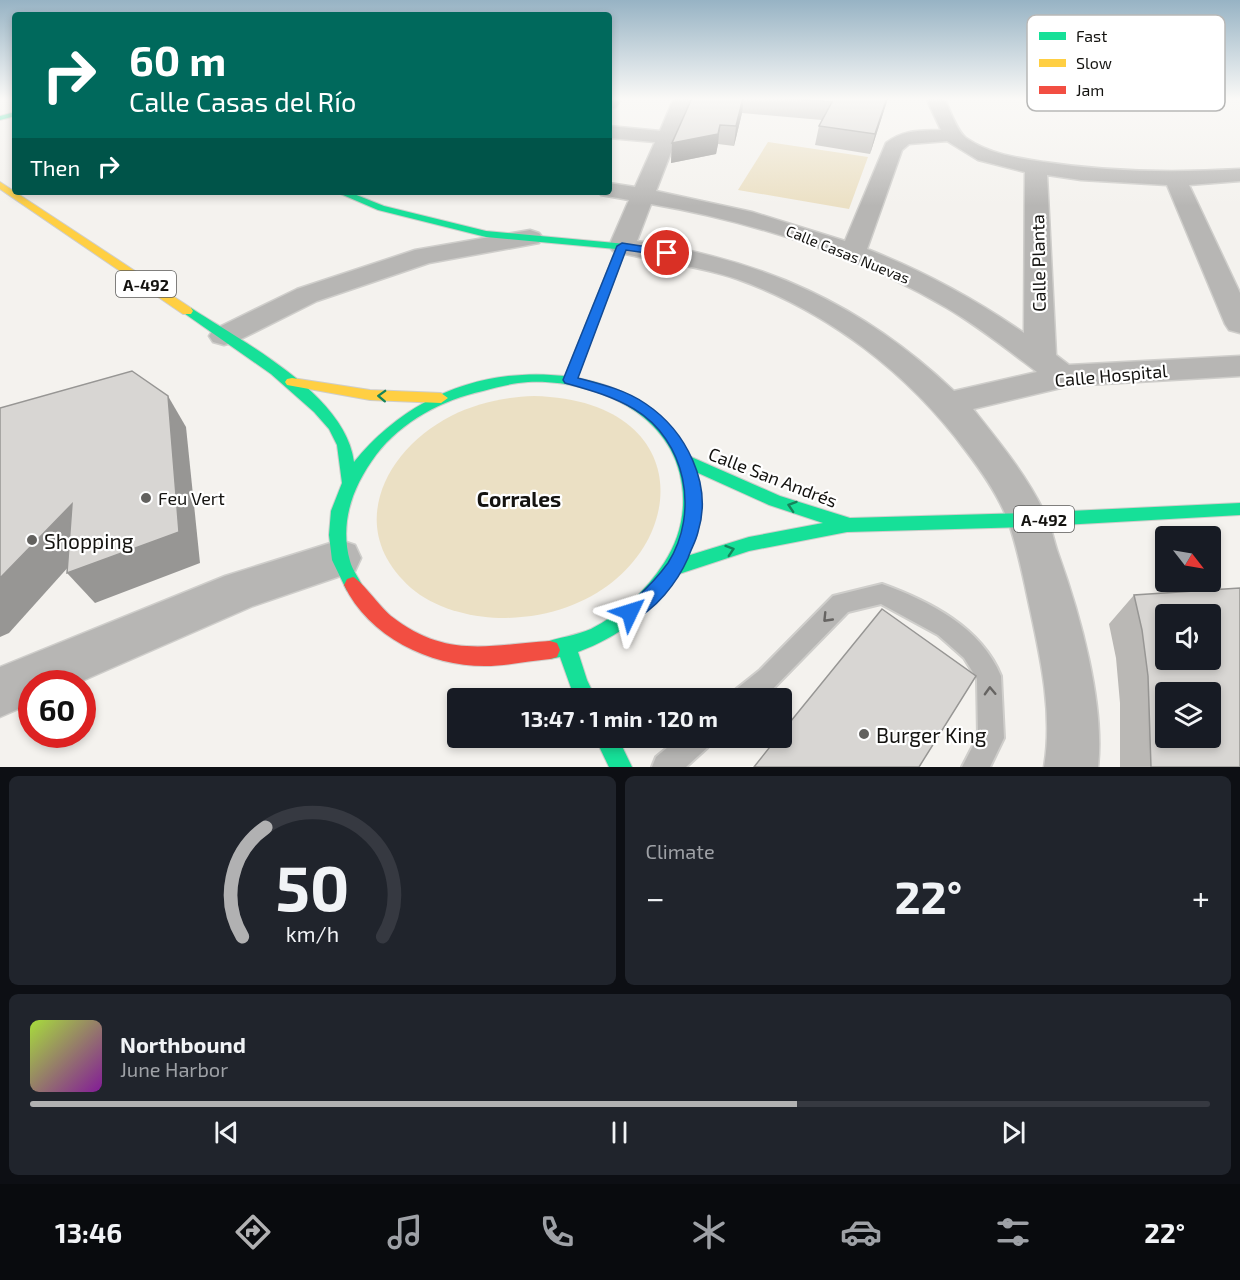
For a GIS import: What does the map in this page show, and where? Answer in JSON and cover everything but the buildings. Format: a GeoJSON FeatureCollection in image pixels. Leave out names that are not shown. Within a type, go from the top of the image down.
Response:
{"type":"FeatureCollection","features":[{"type":"Feature","properties":{"kind":"main road","name":"A-492"},"geometry":{"type":"LineString","coordinates":[[15,195],[292,382],[330,421],[344,444],[349,482]]}},
{"type":"Feature","properties":{"kind":"main road"},"geometry":{"type":"LineString","coordinates":[[348,195],[381,208],[423,220],[486,234],[622,246],[570,380]]}},
{"type":"Feature","properties":{"kind":"main road","name":"A-492"},"geometry":{"type":"LineString","coordinates":[[527,378],[570,380],[608,390],[641,407],[668,431],[687,462],[694,494],[690,531],[674,568],[644,603],[602,632],[567,646],[478,657],[411,640],[363,605],[340,558],[338,520],[349,482],[372,448],[404,419],[441,398],[483,384],[527,378]]}},
{"type":"Feature","properties":{"kind":"main road","name":"A-492"},"geometry":{"type":"LineString","coordinates":[[292,382],[370,395],[441,398]]}},
{"type":"Feature","properties":{"kind":"main road","name":"Calle San Andrés"},"geometry":{"type":"LineString","coordinates":[[687,462],[775,501],[848,525]]}},
{"type":"Feature","properties":{"kind":"main road","name":"Calle San Andrés"},"geometry":{"type":"LineString","coordinates":[[674,568],[749,544],[848,525],[1028,520],[1240,509]]}},
{"type":"Feature","properties":{"kind":"main road"},"geometry":{"type":"LineString","coordinates":[[567,646],[580,688]]}},
{"type":"Feature","properties":{"kind":"main road"},"geometry":{"type":"LineString","coordinates":[[611,748],[621,767]]}},
{"type":"Feature","properties":{"kind":"street"},"geometry":{"type":"LineString","coordinates":[[630,134],[668,137]]}},
{"type":"Feature","properties":{"kind":"street"},"geometry":{"type":"LineString","coordinates":[[669,134],[622,246],[705,261],[765,280],[829,309],[899,356],[948,404],[991,455],[1028,520],[1050,595],[1065,666],[1075,751],[1071,767]]}},
{"type":"Feature","properties":{"kind":"street"},"geometry":{"type":"LineString","coordinates":[[853,253],[893,147],[904,138],[953,135],[956,140],[985,156],[1081,174],[1175,178],[1240,175]]}},
{"type":"Feature","properties":{"kind":"street","name":"Calle Planta"},"geometry":{"type":"LineString","coordinates":[[1036,167],[1052,368]]}},
{"type":"Feature","properties":{"kind":"street"},"geometry":{"type":"LineString","coordinates":[[1175,178],[1240,324]]}},
{"type":"Feature","properties":{"kind":"street","name":"Calle Casas Nuevas"},"geometry":{"type":"LineString","coordinates":[[612,191],[698,206],[779,227],[853,253],[954,301],[995,326],[1052,368]]}},
{"type":"Feature","properties":{"kind":"street"},"geometry":{"type":"LineString","coordinates":[[224,336],[307,295],[424,255],[530,238]]}},
{"type":"Feature","properties":{"kind":"street","name":"Calle Hospital"},"geometry":{"type":"LineString","coordinates":[[948,404],[1052,368],[1240,366]]}},
{"type":"Feature","properties":{"kind":"street"},"geometry":{"type":"LineString","coordinates":[[0,692],[241,590],[340,558]]}},
{"type":"Feature","properties":{"kind":"lane"},"geometry":{"type":"LineString","coordinates":[[757,688],[841,603],[882,594],[917,610],[945,627],[972,650],[989,676],[991,738],[976,767]]}},
{"type":"Feature","properties":{"kind":"lane"},"geometry":{"type":"LineString","coordinates":[[666,767],[688,748]]}},
{"type":"Feature","properties":{"kind":"shaded area"},"geometry":{"type":"Polygon","coordinates":[[[768,142],[868,157],[849,209],[738,190],[768,142]]]}},
{"type":"Feature","properties":{"kind":"shaded area"},"geometry":{"type":"Polygon","coordinates":[[[534,396],[597,407],[638,433],[658,469],[659,510],[642,550],[609,585],[561,609],[499,618],[476,616],[430,601],[411,588],[391,565],[380,542],[377,517],[381,493],[391,471],[407,449],[427,431],[451,416],[491,401],[534,396]]]}},
{"type":"Feature","properties":{"kind":"traffic: fast"},"geometry":{"type":"LineString","coordinates":[[348,195],[381,208],[486,234],[622,246],[570,380]]}},
{"type":"Feature","properties":{"kind":"traffic: fast"},"geometry":{"type":"LineString","coordinates":[[187,311],[276,371],[319,408],[335,427],[344,445],[349,482]]}},
{"type":"Feature","properties":{"kind":"traffic: fast"},"geometry":{"type":"LineString","coordinates":[[527,378],[553,379],[605,390],[629,400],[657,420],[677,444],[688,471],[692,499],[689,527],[679,555],[662,582],[639,606],[609,629],[574,645],[550,650]]}},
{"type":"Feature","properties":{"kind":"traffic: fast"},"geometry":{"type":"LineString","coordinates":[[353,585],[341,560],[337,535],[339,511],[347,488],[359,466],[375,446],[393,428],[434,402],[479,387],[527,378]]}},
{"type":"Feature","properties":{"kind":"traffic: fast"},"geometry":{"type":"LineString","coordinates":[[686,461],[775,501],[844,523]]}},
{"type":"Feature","properties":{"kind":"traffic: fast"},"geometry":{"type":"LineString","coordinates":[[674,568],[749,544],[847,525],[1027,520],[1240,509]]}},
{"type":"Feature","properties":{"kind":"traffic: fast"},"geometry":{"type":"LineString","coordinates":[[567,647],[580,688]]}},
{"type":"Feature","properties":{"kind":"traffic: fast"},"geometry":{"type":"LineString","coordinates":[[611,748],[621,767]]}},
{"type":"Feature","properties":{"kind":"traffic: slow"},"geometry":{"type":"LineString","coordinates":[[0,185],[12,193]]}},
{"type":"Feature","properties":{"kind":"traffic: slow"},"geometry":{"type":"LineString","coordinates":[[15,195],[187,311]]}},
{"type":"Feature","properties":{"kind":"traffic: slow"},"geometry":{"type":"LineString","coordinates":[[292,382],[370,395],[441,398]]}},
{"type":"Feature","properties":{"kind":"traffic: jam"},"geometry":{"type":"LineString","coordinates":[[353,585],[363,601],[391,628],[428,647],[466,656],[485,657],[550,650]]}},
{"type":"Feature","properties":{"kind":"place","name":"Feu Vert"},"geometry":{"type":"Point","coordinates":[146,498]}},
{"type":"Feature","properties":{"kind":"place","name":"Shopping"},"geometry":{"type":"Point","coordinates":[32,540]}},
{"type":"Feature","properties":{"kind":"place","name":"Burger King"},"geometry":{"type":"Point","coordinates":[864,734]}},
{"type":"Feature","properties":{"kind":"district","name":"Corrales"},"geometry":{"type":"Point","coordinates":[519,498]}},
{"type":"Feature","properties":{"kind":"route"},"geometry":{"type":"LineString","coordinates":[[630,612],[644,603],[674,568],[690,531],[694,494],[687,462],[668,431],[641,407],[608,390],[570,380],[622,246],[667,253]]}}]}
